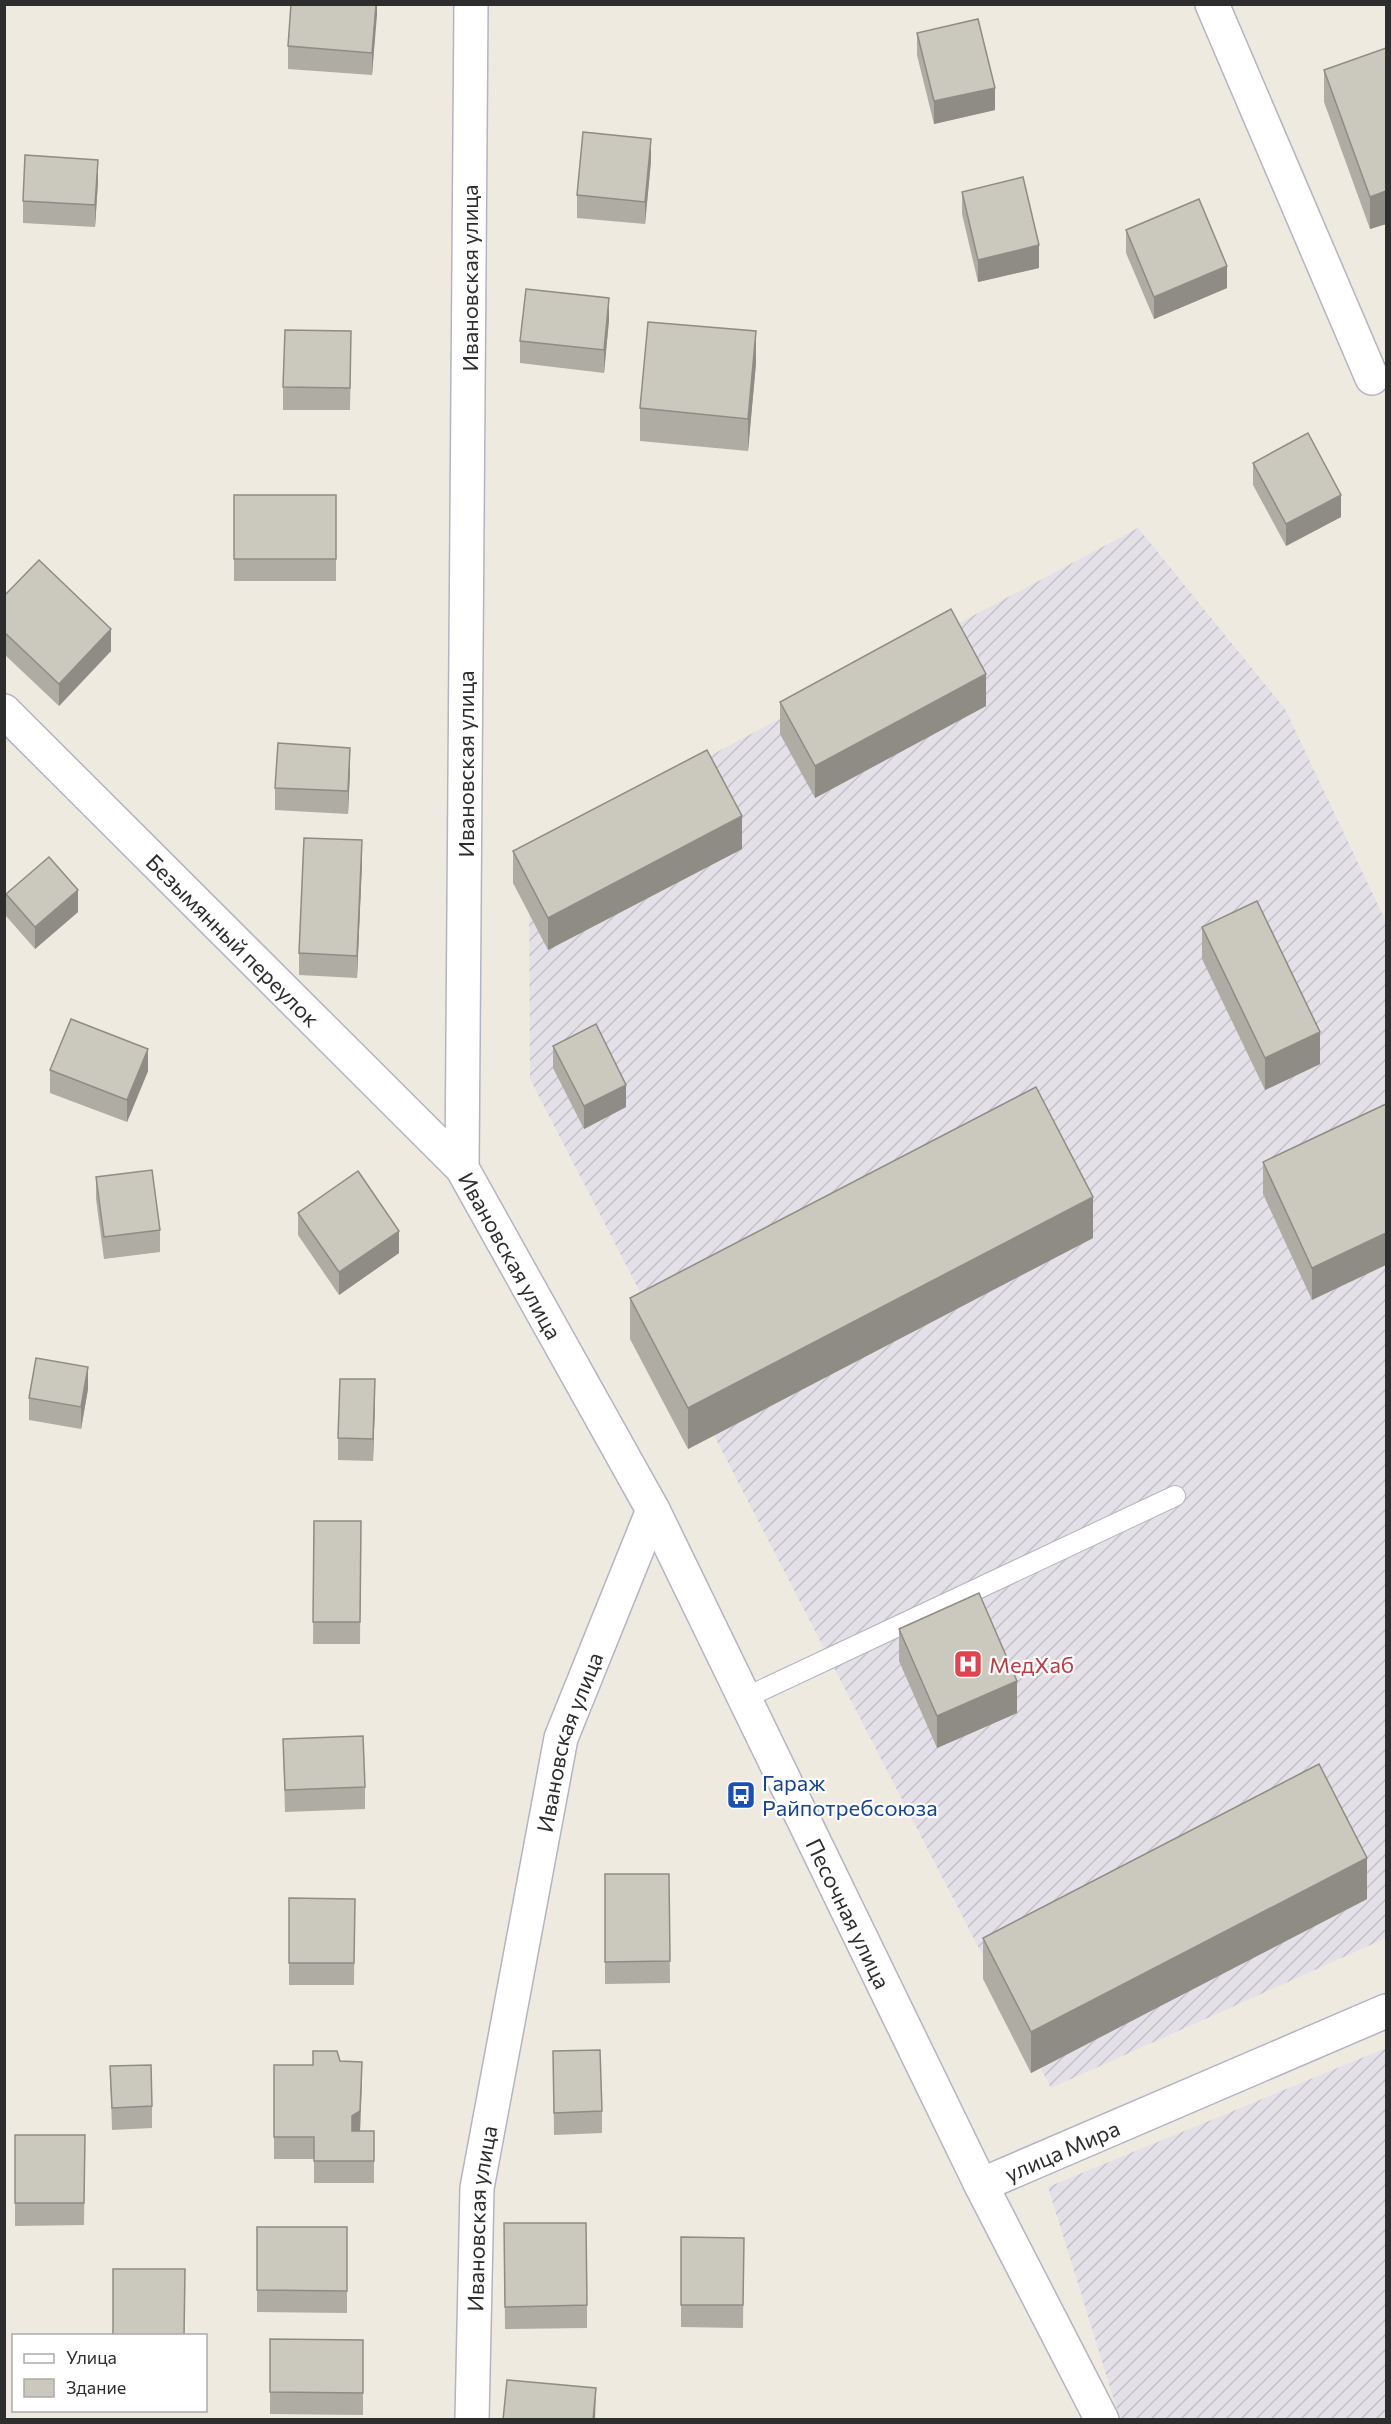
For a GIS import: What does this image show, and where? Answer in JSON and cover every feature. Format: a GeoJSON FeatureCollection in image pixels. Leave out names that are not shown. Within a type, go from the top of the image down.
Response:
{"type":"FeatureCollection","features":[{"type":"Feature","properties":{"kind":"street","name":"Ивановская улица"},"geometry":{"type":"LineString","coordinates":[[471,4],[462,1168],[653,1510],[561,1738],[477,2188],[472,2420]]}},
{"type":"Feature","properties":{"kind":"street"},"geometry":{"type":"LineString","coordinates":[[1212,4],[1372,378]]}},
{"type":"Feature","properties":{"kind":"street","name":"Безымянный переулок"},"geometry":{"type":"LineString","coordinates":[[4,711],[462,1168]]}},
{"type":"Feature","properties":{"kind":"street","name":"Песочная улица"},"geometry":{"type":"LineString","coordinates":[[653,1510],[981,2185]]}},
{"type":"Feature","properties":{"kind":"street","name":"улица Мира"},"geometry":{"type":"LineString","coordinates":[[1102,2420],[981,2185],[1386,2011]]}},
{"type":"Feature","properties":{"kind":"lane"},"geometry":{"type":"LineString","coordinates":[[745,1698],[1175,1496]]}},
{"type":"Feature","properties":{"kind":"shaded area"},"geometry":{"type":"Polygon","coordinates":[[[1138,528],[1285,709],[1386,922],[1386,1938],[1051,2088],[530,1079],[529,852],[1138,528]]]}},
{"type":"Feature","properties":{"kind":"shaded area"},"geometry":{"type":"Polygon","coordinates":[[[1386,2048],[1386,2419],[1120,2419],[1048,2187],[1386,2048]]]}},
{"type":"Feature","properties":{"kind":"building"},"geometry":{"type":"Polygon","coordinates":[[[291,4],[376,4],[372,53],[288,46],[291,4]]]}},
{"type":"Feature","properties":{"kind":"building"},"geometry":{"type":"Polygon","coordinates":[[[978,19],[995,88],[934,101],[917,33],[978,19]]]}},
{"type":"Feature","properties":{"kind":"building"},"geometry":{"type":"Polygon","coordinates":[[[1386,48],[1386,191],[1370,197],[1324,70],[1386,48]]]}},
{"type":"Feature","properties":{"kind":"building"},"geometry":{"type":"Polygon","coordinates":[[[583,132],[651,139],[645,202],[577,195],[583,132]]]}},
{"type":"Feature","properties":{"kind":"building"},"geometry":{"type":"Polygon","coordinates":[[[25,155],[98,160],[95,205],[23,201],[25,155]]]}},
{"type":"Feature","properties":{"kind":"building"},"geometry":{"type":"Polygon","coordinates":[[[1023,177],[1039,245],[978,260],[962,192],[1023,177]]]}},
{"type":"Feature","properties":{"kind":"building"},"geometry":{"type":"Polygon","coordinates":[[[1199,199],[1227,266],[1154,297],[1126,230],[1199,199]]]}},
{"type":"Feature","properties":{"kind":"building"},"geometry":{"type":"Polygon","coordinates":[[[526,289],[609,298],[604,350],[520,341],[526,289]]]}},
{"type":"Feature","properties":{"kind":"building"},"geometry":{"type":"Polygon","coordinates":[[[648,322],[756,331],[748,419],[640,408],[648,322]]]}},
{"type":"Feature","properties":{"kind":"building"},"geometry":{"type":"Polygon","coordinates":[[[285,330],[351,331],[350,388],[283,387],[285,330]]]}},
{"type":"Feature","properties":{"kind":"building"},"geometry":{"type":"Polygon","coordinates":[[[1308,433],[1341,495],[1286,524],[1253,463],[1308,433]]]}},
{"type":"Feature","properties":{"kind":"building"},"geometry":{"type":"Polygon","coordinates":[[[234,495],[336,495],[336,559],[234,559],[234,495]]]}},
{"type":"Feature","properties":{"kind":"building"},"geometry":{"type":"Polygon","coordinates":[[[39,560],[111,629],[59,684],[4,632],[4,596],[39,560]]]}},
{"type":"Feature","properties":{"kind":"building"},"geometry":{"type":"Polygon","coordinates":[[[951,609],[986,674],[815,766],[780,702],[951,609]]]}},
{"type":"Feature","properties":{"kind":"building"},"geometry":{"type":"Polygon","coordinates":[[[278,743],[350,748],[348,791],[275,788],[278,743]]]}},
{"type":"Feature","properties":{"kind":"building"},"geometry":{"type":"Polygon","coordinates":[[[707,750],[742,816],[548,918],[513,851],[707,750]]]}},
{"type":"Feature","properties":{"kind":"building"},"geometry":{"type":"Polygon","coordinates":[[[304,838],[362,840],[357,956],[299,953],[304,838]]]}},
{"type":"Feature","properties":{"kind":"building"},"geometry":{"type":"Polygon","coordinates":[[[49,857],[78,890],[35,927],[6,894],[49,857]]]}},
{"type":"Feature","properties":{"kind":"building"},"geometry":{"type":"Polygon","coordinates":[[[1257,901],[1320,1032],[1265,1058],[1202,927],[1257,901]]]}},
{"type":"Feature","properties":{"kind":"building"},"geometry":{"type":"Polygon","coordinates":[[[71,1019],[148,1049],[127,1100],[50,1070],[71,1019]]]}},
{"type":"Feature","properties":{"kind":"building"},"geometry":{"type":"Polygon","coordinates":[[[596,1024],[626,1085],[584,1106],[553,1046],[596,1024]]]}},
{"type":"Feature","properties":{"kind":"building"},"geometry":{"type":"Polygon","coordinates":[[[1036,1087],[1093,1197],[688,1408],[630,1298],[1036,1087]]]}},
{"type":"Feature","properties":{"kind":"building"},"geometry":{"type":"Polygon","coordinates":[[[1386,1104],[1386,1233],[1312,1268],[1263,1162],[1386,1104]]]}},
{"type":"Feature","properties":{"kind":"building"},"geometry":{"type":"Polygon","coordinates":[[[152,1170],[160,1230],[104,1237],[96,1177],[152,1170]]]}},
{"type":"Feature","properties":{"kind":"building"},"geometry":{"type":"Polygon","coordinates":[[[358,1171],[399,1231],[339,1272],[298,1213],[358,1171]]]}},
{"type":"Feature","properties":{"kind":"building"},"geometry":{"type":"Polygon","coordinates":[[[36,1358],[88,1367],[81,1407],[29,1398],[36,1358]]]}},
{"type":"Feature","properties":{"kind":"building"},"geometry":{"type":"Polygon","coordinates":[[[340,1379],[375,1379],[373,1439],[338,1438],[340,1379]]]}},
{"type":"Feature","properties":{"kind":"building"},"geometry":{"type":"Polygon","coordinates":[[[314,1521],[361,1521],[360,1622],[313,1622],[314,1521]]]}},
{"type":"Feature","properties":{"kind":"building"},"geometry":{"type":"Polygon","coordinates":[[[979,1593],[1017,1681],[937,1716],[899,1629],[979,1593]]]}},
{"type":"Feature","properties":{"kind":"building"},"geometry":{"type":"Polygon","coordinates":[[[363,1736],[365,1787],[285,1790],[283,1739],[363,1736]]]}},
{"type":"Feature","properties":{"kind":"building"},"geometry":{"type":"Polygon","coordinates":[[[1319,1764],[1367,1858],[1031,2032],[983,1938],[1319,1764]]]}},
{"type":"Feature","properties":{"kind":"building"},"geometry":{"type":"Polygon","coordinates":[[[605,1874],[669,1874],[670,1961],[605,1962],[605,1874]]]}},
{"type":"Feature","properties":{"kind":"building"},"geometry":{"type":"Polygon","coordinates":[[[289,1898],[355,1899],[354,1963],[289,1963],[289,1898]]]}},
{"type":"Feature","properties":{"kind":"building"},"geometry":{"type":"Polygon","coordinates":[[[600,2050],[602,2111],[554,2113],[553,2051],[600,2050]]]}},
{"type":"Feature","properties":{"kind":"building"},"geometry":{"type":"Polygon","coordinates":[[[313,2051],[337,2051],[340,2061],[362,2062],[360,2111],[352,2116],[352,2131],[374,2131],[374,2161],[314,2161],[314,2137],[274,2137],[274,2065],[313,2065],[313,2051]]]}},
{"type":"Feature","properties":{"kind":"building"},"geometry":{"type":"Polygon","coordinates":[[[151,2065],[152,2106],[112,2108],[110,2066],[151,2065]]]}},
{"type":"Feature","properties":{"kind":"building"},"geometry":{"type":"Polygon","coordinates":[[[15,2135],[85,2135],[84,2203],[15,2203],[15,2135]]]}},
{"type":"Feature","properties":{"kind":"building"},"geometry":{"type":"Polygon","coordinates":[[[504,2223],[586,2223],[587,2305],[505,2307],[504,2223]]]}},
{"type":"Feature","properties":{"kind":"building"},"geometry":{"type":"Polygon","coordinates":[[[257,2227],[347,2227],[347,2291],[257,2290],[257,2227]]]}},
{"type":"Feature","properties":{"kind":"building"},"geometry":{"type":"Polygon","coordinates":[[[681,2237],[744,2238],[743,2305],[681,2305],[681,2237]]]}},
{"type":"Feature","properties":{"kind":"building"},"geometry":{"type":"Polygon","coordinates":[[[113,2269],[185,2269],[184,2334],[113,2334],[113,2269]]]}},
{"type":"Feature","properties":{"kind":"building"},"geometry":{"type":"Polygon","coordinates":[[[270,2339],[363,2340],[363,2393],[270,2392],[270,2339]]]}},
{"type":"Feature","properties":{"kind":"building"},"geometry":{"type":"Polygon","coordinates":[[[507,2380],[596,2388],[593,2420],[503,2420],[507,2380]]]}},
{"type":"Feature","properties":{"kind":"place","name":"МедХаб"},"geometry":{"type":"Point","coordinates":[968,1664]}},
{"type":"Feature","properties":{"kind":"place","name":"Гараж Райпотребсоюза"},"geometry":{"type":"Point","coordinates":[741,1795]}}]}
